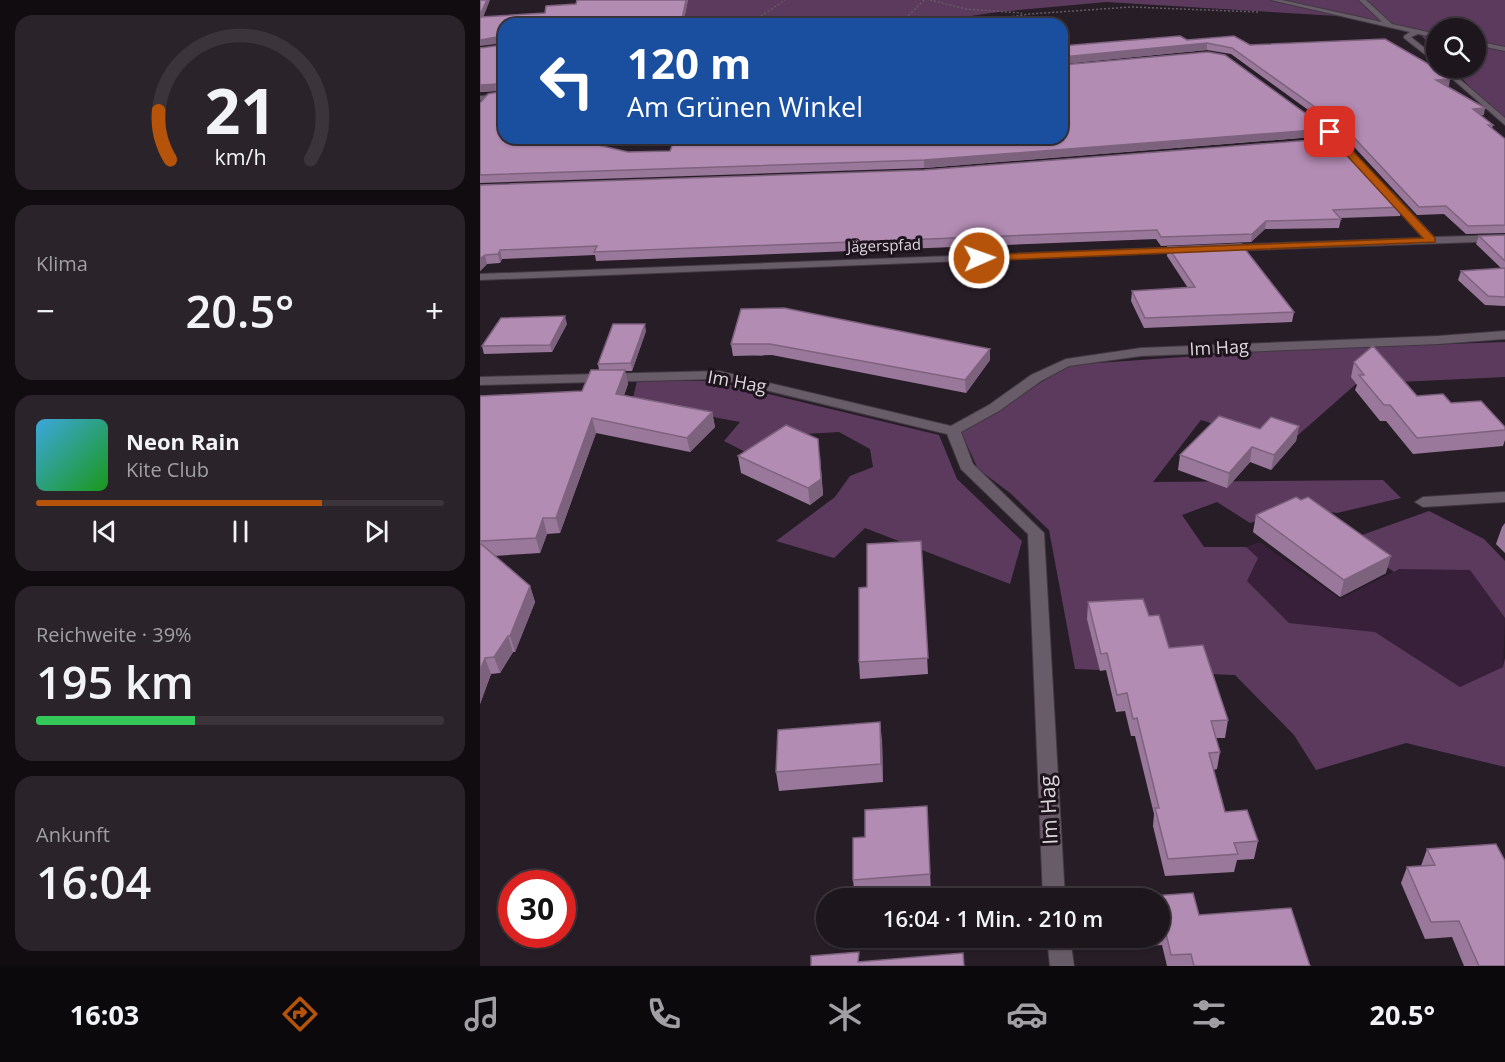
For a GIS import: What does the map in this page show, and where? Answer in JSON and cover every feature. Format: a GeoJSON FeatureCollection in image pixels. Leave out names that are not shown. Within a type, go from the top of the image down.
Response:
{"type":"FeatureCollection","features":[{"type":"Feature","properties":{"kind":"street"},"geometry":{"type":"LineString","coordinates":[[1274,0],[1426,34]]}},
{"type":"Feature","properties":{"kind":"street"},"geometry":{"type":"LineString","coordinates":[[1362,0],[1390,26]]}},
{"type":"Feature","properties":{"kind":"street"},"geometry":{"type":"LineString","coordinates":[[1416,32],[1406,38],[1426,53]]}},
{"type":"Feature","properties":{"kind":"street"},"geometry":{"type":"LineString","coordinates":[[1486,45],[1505,49]]}},
{"type":"Feature","properties":{"kind":"street"},"geometry":{"type":"LineString","coordinates":[[1454,78],[1505,122]]}},
{"type":"Feature","properties":{"kind":"street"},"geometry":{"type":"LineString","coordinates":[[480,98],[498,96]]}},
{"type":"Feature","properties":{"kind":"street"},"geometry":{"type":"LineString","coordinates":[[1302,112],[1340,140],[1355,157]]}},
{"type":"Feature","properties":{"kind":"street"},"geometry":{"type":"LineString","coordinates":[[1328,141],[1340,140]]}},
{"type":"Feature","properties":{"kind":"street"},"geometry":{"type":"LineString","coordinates":[[1386,190],[1431,240]]}},
{"type":"Feature","properties":{"kind":"street","name":"Jägerspfad"},"geometry":{"type":"LineString","coordinates":[[480,277],[1505,238]]}},
{"type":"Feature","properties":{"kind":"street","name":"Im Hag"},"geometry":{"type":"LineString","coordinates":[[480,381],[719,375],[953,431],[994,408],[1036,378],[1066,363],[1141,352],[1438,340],[1505,335]]}},
{"type":"Feature","properties":{"kind":"street","name":"Im Hag"},"geometry":{"type":"LineString","coordinates":[[953,431],[966,466],[1036,533],[1054,888]]}},
{"type":"Feature","properties":{"kind":"street"},"geometry":{"type":"LineString","coordinates":[[1423,502],[1505,497]]}},
{"type":"Feature","properties":{"kind":"street"},"geometry":{"type":"LineString","coordinates":[[1060,948],[1062,966]]}},
{"type":"Feature","properties":{"kind":"path"},"geometry":{"type":"LineString","coordinates":[[761,16],[785,0]]}},
{"type":"Feature","properties":{"kind":"path"},"geometry":{"type":"LineString","coordinates":[[906,18],[924,0]]}},
{"type":"Feature","properties":{"kind":"path"},"geometry":{"type":"LineString","coordinates":[[930,0],[966,9],[1029,14]]}},
{"type":"Feature","properties":{"kind":"path"},"geometry":{"type":"LineString","coordinates":[[1003,18],[1029,14],[1148,7],[1267,12]]}},
{"type":"Feature","properties":{"kind":"shaded area"},"geometry":{"type":"Polygon","coordinates":[[[681,0],[1505,0],[1505,124],[1461,78],[1486,78],[1486,18],[1426,18],[1426,40],[1417,31],[1354,17],[1106,2],[958,18],[675,18],[681,0]]]}},
{"type":"Feature","properties":{"kind":"shaded area"},"geometry":{"type":"Polygon","coordinates":[[[1505,342],[1505,377],[1356,384],[1297,436],[1255,437],[1201,420],[1153,482],[1383,480],[1401,498],[1337,513],[1298,508],[1250,523],[1217,502],[1182,515],[1204,547],[1246,547],[1258,558],[1247,581],[1289,623],[1375,632],[1460,687],[1503,667],[1505,658],[1505,767],[1406,743],[1316,770],[1294,735],[1235,675],[1075,669],[1049,530],[1010,493],[978,469],[961,432],[1069,365],[1284,350],[1505,342]]]}},
{"type":"Feature","properties":{"kind":"shaded area"},"geometry":{"type":"Polygon","coordinates":[[[637,381],[714,381],[939,435],[957,479],[1022,541],[1010,584],[865,528],[834,558],[776,541],[835,497],[850,476],[873,467],[870,449],[839,432],[787,435],[757,458],[724,441],[740,422],[632,402],[637,381]]]}},
{"type":"Feature","properties":{"kind":"shaded area"},"geometry":{"type":"Polygon","coordinates":[[[1429,511],[1484,539],[1505,561],[1505,618],[1470,570],[1399,569],[1394,572],[1348,540],[1429,511]]]}},
{"type":"Feature","properties":{"kind":"shaded area"},"geometry":{"type":"Polygon","coordinates":[[[1260,542],[1340,599],[1399,569],[1470,569],[1505,618],[1503,667],[1460,687],[1375,632],[1289,623],[1247,581],[1246,547],[1260,542]]]}},
{"type":"Feature","properties":{"kind":"building"},"geometry":{"type":"Polygon","coordinates":[[[480,0],[487,0],[480,15],[480,0]]]}},
{"type":"Feature","properties":{"kind":"building"},"geometry":{"type":"Polygon","coordinates":[[[577,0],[686,0],[682,18],[498,18],[498,37],[480,40],[480,17],[545,13],[546,6],[576,4],[577,0]]]}},
{"type":"Feature","properties":{"kind":"building"},"geometry":{"type":"Polygon","coordinates":[[[1180,36],[1187,40],[1234,36],[1250,45],[1385,39],[1426,63],[1426,78],[1448,78],[1450,79],[1436,80],[1485,108],[1473,109],[1493,125],[1488,125],[1505,139],[1505,225],[1468,226],[1446,206],[1419,207],[1346,129],[1232,48],[1207,43],[1068,56],[1068,45],[1180,36]]]}},
{"type":"Feature","properties":{"kind":"building"},"geometry":{"type":"Polygon","coordinates":[[[498,46],[498,85],[480,85],[480,48],[498,46]]]}},
{"type":"Feature","properties":{"kind":"building"},"geometry":{"type":"Polygon","coordinates":[[[1208,52],[1225,55],[1327,129],[924,160],[480,175],[480,103],[488,94],[498,92],[498,144],[594,144],[628,152],[670,151],[673,144],[1068,144],[1068,64],[1208,52]]]}},
{"type":"Feature","properties":{"kind":"building"},"geometry":{"type":"Polygon","coordinates":[[[1338,138],[1402,207],[1333,210],[1341,219],[1266,221],[1252,234],[1161,237],[1157,230],[594,252],[597,246],[500,250],[498,254],[485,255],[480,259],[480,185],[924,170],[1338,138]]]}},
{"type":"Feature","properties":{"kind":"building"},"geometry":{"type":"Polygon","coordinates":[[[1505,235],[1505,261],[1479,236],[1505,235]]]}},
{"type":"Feature","properties":{"kind":"building"},"geometry":{"type":"Polygon","coordinates":[[[1241,244],[1294,312],[1145,318],[1132,291],[1195,287],[1168,247],[1241,244]]]}},
{"type":"Feature","properties":{"kind":"building"},"geometry":{"type":"Polygon","coordinates":[[[1505,268],[1505,297],[1488,296],[1461,271],[1505,268]]]}},
{"type":"Feature","properties":{"kind":"building"},"geometry":{"type":"Polygon","coordinates":[[[784,308],[990,349],[965,380],[770,344],[731,344],[741,309],[784,308]]]}},
{"type":"Feature","properties":{"kind":"building"},"geometry":{"type":"Polygon","coordinates":[[[565,316],[550,345],[482,346],[501,318],[565,316]]]}},
{"type":"Feature","properties":{"kind":"building"},"geometry":{"type":"Polygon","coordinates":[[[613,324],[645,324],[631,363],[598,364],[613,324]]]}},
{"type":"Feature","properties":{"kind":"building"},"geometry":{"type":"Polygon","coordinates":[[[1373,346],[1417,396],[1443,394],[1451,403],[1481,401],[1505,427],[1505,430],[1417,438],[1390,405],[1384,405],[1359,375],[1364,375],[1354,362],[1373,346]]]}},
{"type":"Feature","properties":{"kind":"building"},"geometry":{"type":"Polygon","coordinates":[[[591,370],[625,370],[616,394],[712,412],[687,438],[592,418],[556,518],[543,518],[536,538],[480,541],[480,396],[582,391],[591,370]]]}},
{"type":"Feature","properties":{"kind":"building"},"geometry":{"type":"Polygon","coordinates":[[[1219,416],[1260,429],[1271,417],[1299,426],[1274,455],[1252,447],[1229,473],[1180,455],[1219,416]]]}},
{"type":"Feature","properties":{"kind":"building"},"geometry":{"type":"Polygon","coordinates":[[[786,425],[818,439],[821,479],[808,488],[738,456],[786,425]]]}},
{"type":"Feature","properties":{"kind":"building"},"geometry":{"type":"Polygon","coordinates":[[[1296,497],[1301,500],[1308,497],[1391,556],[1344,580],[1256,515],[1296,497]]]}},
{"type":"Feature","properties":{"kind":"building"},"geometry":{"type":"Polygon","coordinates":[[[921,541],[928,658],[859,662],[859,588],[867,587],[867,544],[921,541]]]}},
{"type":"Feature","properties":{"kind":"building"},"geometry":{"type":"Polygon","coordinates":[[[480,543],[530,586],[510,636],[494,657],[485,658],[480,671],[480,543]]]}},
{"type":"Feature","properties":{"kind":"building"},"geometry":{"type":"Polygon","coordinates":[[[1143,599],[1149,616],[1159,615],[1169,648],[1203,645],[1228,720],[1211,721],[1220,752],[1209,753],[1225,812],[1247,810],[1258,841],[1234,843],[1238,854],[1168,859],[1155,808],[1159,808],[1137,718],[1133,719],[1127,693],[1117,695],[1107,653],[1101,654],[1088,602],[1143,599]]]}},
{"type":"Feature","properties":{"kind":"building"},"geometry":{"type":"Polygon","coordinates":[[[880,722],[881,764],[776,772],[778,730],[880,722]]]}},
{"type":"Feature","properties":{"kind":"building"},"geometry":{"type":"Polygon","coordinates":[[[927,806],[930,874],[853,880],[853,838],[865,837],[865,810],[927,806]]]}},
{"type":"Feature","properties":{"kind":"building"},"geometry":{"type":"Polygon","coordinates":[[[1496,844],[1505,861],[1505,966],[1479,966],[1459,921],[1431,922],[1407,867],[1435,865],[1427,849],[1496,844]]]}},
{"type":"Feature","properties":{"kind":"building"},"geometry":{"type":"Polygon","coordinates":[[[1193,893],[1199,915],[1291,908],[1310,966],[1194,966],[1191,954],[1171,955],[1170,895],[1193,893]]]}},
{"type":"Feature","properties":{"kind":"building"},"geometry":{"type":"Polygon","coordinates":[[[859,952],[858,962],[963,953],[964,966],[811,966],[811,956],[859,952]]]}},
{"type":"Feature","properties":{"kind":"route"},"geometry":{"type":"LineString","coordinates":[[979,258],[1431,240],[1340,140],[1330,132]]}}]}
